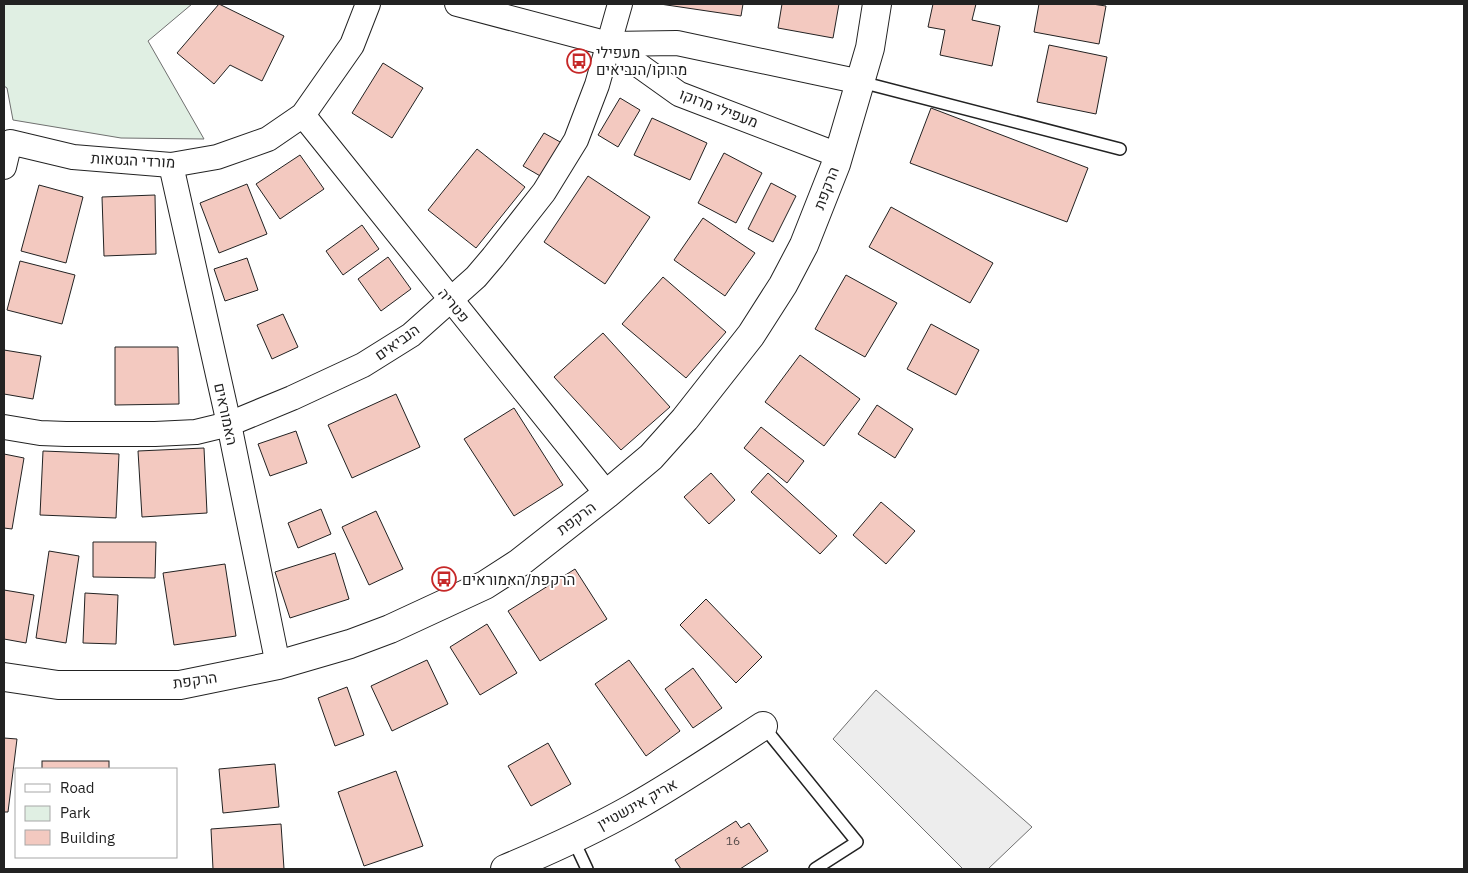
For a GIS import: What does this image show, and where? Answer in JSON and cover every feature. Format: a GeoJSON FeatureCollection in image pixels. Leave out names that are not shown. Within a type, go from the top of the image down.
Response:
{"type":"FeatureCollection","features":[{"type":"Feature","properties":{"kind":"street","name":"מורדי הגטאות"},"geometry":{"type":"LineString","coordinates":[[7,141],[73,157],[171,165],[217,157],[268,139],[303,115],[352,45],[368,4]]}},
{"type":"Feature","properties":{"kind":"street","name":"מעפילי מרוקו"},"geometry":{"type":"LineString","coordinates":[[457,4],[609,44],[676,43],[861,82]]}},
{"type":"Feature","properties":{"kind":"street","name":"הנביאים"},"geometry":{"type":"LineString","coordinates":[[4,427],[40,433],[66,434],[196,432],[229,424],[292,398],[363,365],[410,335],[476,277],[494,257],[544,192],[565,159],[576,140],[597,85],[620,4]]}},
{"type":"Feature","properties":{"kind":"street","name":"הרקפת"},"geometry":{"type":"LineString","coordinates":[[4,677],[58,685],[180,685],[278,665],[350,644],[390,629],[485,585],[519,563],[651,457],[685,419],[751,335],[782,285],[804,244],[838,154],[861,82],[870,48],[878,4]]}},
{"type":"Feature","properties":{"kind":"street","name":"מעפילי מרוקו"},"geometry":{"type":"LineString","coordinates":[[609,44],[679,94],[838,154]]}},
{"type":"Feature","properties":{"kind":"street","name":"פטריה"},"geometry":{"type":"LineString","coordinates":[[303,115],[607,494]]}},
{"type":"Feature","properties":{"kind":"street"},"geometry":{"type":"LineString","coordinates":[[4,167],[7,141]]}},
{"type":"Feature","properties":{"kind":"street","name":"האמוראים"},"geometry":{"type":"LineString","coordinates":[[171,165],[229,424],[278,665]]}},
{"type":"Feature","properties":{"kind":"street","name":"אריק אינשטיין"},"geometry":{"type":"LineString","coordinates":[[505,869],[572,839],[630,809],[688,775],[763,726]]}},
{"type":"Feature","properties":{"kind":"lane"},"geometry":{"type":"LineString","coordinates":[[861,82],[1120,149]]}},
{"type":"Feature","properties":{"kind":"lane"},"geometry":{"type":"LineString","coordinates":[[763,726],[857,842],[815,869]]}},
{"type":"Feature","properties":{"kind":"lane"},"geometry":{"type":"LineString","coordinates":[[572,839],[587,869]]}},
{"type":"Feature","properties":{"kind":"green space"},"geometry":{"type":"Polygon","coordinates":[[[4,4],[192,4],[148,41],[204,139],[121,138],[13,120],[7,88],[4,86],[4,4]]]}},
{"type":"Feature","properties":{"kind":"shaded area"},"geometry":{"type":"Polygon","coordinates":[[[876,690],[1032,827],[988,869],[963,869],[833,739],[876,690]]]}},
{"type":"Feature","properties":{"kind":"building"},"geometry":{"type":"Polygon","coordinates":[[[219,4],[284,36],[262,81],[230,65],[214,84],[177,53],[219,4]]]}},
{"type":"Feature","properties":{"kind":"building"},"geometry":{"type":"Polygon","coordinates":[[[660,4],[743,4],[741,16],[660,4]]]}},
{"type":"Feature","properties":{"kind":"building"},"geometry":{"type":"Polygon","coordinates":[[[782,4],[839,4],[833,38],[778,28],[782,4]]]}},
{"type":"Feature","properties":{"kind":"building"},"geometry":{"type":"Polygon","coordinates":[[[933,4],[976,4],[972,20],[1000,26],[992,66],[940,55],[945,30],[928,27],[933,4]]]}},
{"type":"Feature","properties":{"kind":"building"},"geometry":{"type":"Polygon","coordinates":[[[1039,4],[1092,4],[1106,6],[1099,44],[1034,32],[1039,4]]]}},
{"type":"Feature","properties":{"kind":"building"},"geometry":{"type":"Polygon","coordinates":[[[1049,45],[1107,57],[1096,114],[1037,102],[1049,45]]]}},
{"type":"Feature","properties":{"kind":"building"},"geometry":{"type":"Polygon","coordinates":[[[383,63],[423,88],[392,138],[352,113],[383,63]]]}},
{"type":"Feature","properties":{"kind":"building"},"geometry":{"type":"Polygon","coordinates":[[[620,98],[640,110],[618,147],[598,135],[620,98]]]}},
{"type":"Feature","properties":{"kind":"building"},"geometry":{"type":"Polygon","coordinates":[[[931,108],[1088,168],[1067,222],[910,163],[931,108]]]}},
{"type":"Feature","properties":{"kind":"building"},"geometry":{"type":"Polygon","coordinates":[[[652,118],[707,143],[690,180],[634,155],[652,118]]]}},
{"type":"Feature","properties":{"kind":"building"},"geometry":{"type":"Polygon","coordinates":[[[544,133],[562,143],[542,177],[523,166],[544,133]]]}},
{"type":"Feature","properties":{"kind":"building"},"geometry":{"type":"Polygon","coordinates":[[[477,149],[525,187],[476,248],[428,210],[477,149]]]}},
{"type":"Feature","properties":{"kind":"building"},"geometry":{"type":"Polygon","coordinates":[[[724,153],[762,173],[736,223],[698,203],[724,153]]]}},
{"type":"Feature","properties":{"kind":"building"},"geometry":{"type":"Polygon","coordinates":[[[300,155],[324,189],[280,219],[256,184],[300,155]]]}},
{"type":"Feature","properties":{"kind":"building"},"geometry":{"type":"Polygon","coordinates":[[[588,176],[650,217],[605,284],[544,242],[588,176]]]}},
{"type":"Feature","properties":{"kind":"building"},"geometry":{"type":"Polygon","coordinates":[[[771,183],[796,196],[773,242],[748,229],[771,183]]]}},
{"type":"Feature","properties":{"kind":"building"},"geometry":{"type":"Polygon","coordinates":[[[247,184],[267,234],[219,253],[200,203],[247,184]]]}},
{"type":"Feature","properties":{"kind":"building"},"geometry":{"type":"Polygon","coordinates":[[[39,185],[83,197],[66,263],[21,251],[39,185]]]}},
{"type":"Feature","properties":{"kind":"building"},"geometry":{"type":"Polygon","coordinates":[[[155,195],[156,254],[104,256],[102,197],[155,195]]]}},
{"type":"Feature","properties":{"kind":"building"},"geometry":{"type":"Polygon","coordinates":[[[891,207],[993,263],[970,303],[869,247],[891,207]]]}},
{"type":"Feature","properties":{"kind":"building"},"geometry":{"type":"Polygon","coordinates":[[[703,218],[755,253],[725,296],[674,260],[703,218]]]}},
{"type":"Feature","properties":{"kind":"building"},"geometry":{"type":"Polygon","coordinates":[[[362,225],[379,249],[343,275],[326,251],[362,225]]]}},
{"type":"Feature","properties":{"kind":"building"},"geometry":{"type":"Polygon","coordinates":[[[388,257],[411,289],[381,311],[358,279],[388,257]]]}},
{"type":"Feature","properties":{"kind":"building"},"geometry":{"type":"Polygon","coordinates":[[[247,258],[258,290],[225,301],[214,269],[247,258]]]}},
{"type":"Feature","properties":{"kind":"building"},"geometry":{"type":"Polygon","coordinates":[[[20,261],[75,275],[62,324],[7,310],[20,261]]]}},
{"type":"Feature","properties":{"kind":"building"},"geometry":{"type":"Polygon","coordinates":[[[846,275],[897,303],[865,357],[815,329],[846,275]]]}},
{"type":"Feature","properties":{"kind":"building"},"geometry":{"type":"Polygon","coordinates":[[[663,277],[726,332],[686,378],[622,324],[663,277]]]}},
{"type":"Feature","properties":{"kind":"building"},"geometry":{"type":"Polygon","coordinates":[[[283,314],[298,347],[272,359],[257,325],[283,314]]]}},
{"type":"Feature","properties":{"kind":"building"},"geometry":{"type":"Polygon","coordinates":[[[931,324],[979,350],[956,395],[907,369],[931,324]]]}},
{"type":"Feature","properties":{"kind":"building"},"geometry":{"type":"Polygon","coordinates":[[[603,333],[670,407],[621,450],[554,377],[603,333]]]}},
{"type":"Feature","properties":{"kind":"building"},"geometry":{"type":"Polygon","coordinates":[[[115,347],[178,347],[179,404],[115,405],[115,347]]]}},
{"type":"Feature","properties":{"kind":"building"},"geometry":{"type":"Polygon","coordinates":[[[4,350],[41,356],[33,399],[4,394],[4,350]]]}},
{"type":"Feature","properties":{"kind":"building"},"geometry":{"type":"Polygon","coordinates":[[[800,355],[860,399],[824,446],[765,402],[800,355]]]}},
{"type":"Feature","properties":{"kind":"building"},"geometry":{"type":"Polygon","coordinates":[[[396,394],[420,447],[352,478],[328,425],[396,394]]]}},
{"type":"Feature","properties":{"kind":"building"},"geometry":{"type":"Polygon","coordinates":[[[877,405],[913,429],[895,458],[858,434],[877,405]]]}},
{"type":"Feature","properties":{"kind":"building"},"geometry":{"type":"Polygon","coordinates":[[[514,408],[563,485],[514,516],[464,439],[514,408]]]}},
{"type":"Feature","properties":{"kind":"building"},"geometry":{"type":"Polygon","coordinates":[[[761,427],[804,461],[787,483],[744,448],[761,427]]]}},
{"type":"Feature","properties":{"kind":"building"},"geometry":{"type":"Polygon","coordinates":[[[296,431],[307,463],[270,476],[258,444],[296,431]]]}},
{"type":"Feature","properties":{"kind":"building"},"geometry":{"type":"Polygon","coordinates":[[[204,448],[207,513],[142,517],[138,451],[204,448]]]}},
{"type":"Feature","properties":{"kind":"building"},"geometry":{"type":"Polygon","coordinates":[[[43,451],[119,454],[116,518],[40,515],[43,451]]]}},
{"type":"Feature","properties":{"kind":"building"},"geometry":{"type":"Polygon","coordinates":[[[4,454],[24,458],[12,529],[4,528],[4,454]]]}},
{"type":"Feature","properties":{"kind":"building"},"geometry":{"type":"Polygon","coordinates":[[[711,473],[735,500],[709,524],[684,497],[711,473]]]}},
{"type":"Feature","properties":{"kind":"building"},"geometry":{"type":"Polygon","coordinates":[[[768,473],[837,536],[820,554],[751,492],[768,473]]]}},
{"type":"Feature","properties":{"kind":"building"},"geometry":{"type":"Polygon","coordinates":[[[881,502],[915,531],[886,564],[853,535],[881,502]]]}},
{"type":"Feature","properties":{"kind":"building"},"geometry":{"type":"Polygon","coordinates":[[[321,509],[331,534],[298,548],[288,523],[321,509]]]}},
{"type":"Feature","properties":{"kind":"building"},"geometry":{"type":"Polygon","coordinates":[[[376,511],[403,569],[369,585],[342,527],[376,511]]]}},
{"type":"Feature","properties":{"kind":"building"},"geometry":{"type":"Polygon","coordinates":[[[93,542],[156,542],[155,578],[93,577],[93,542]]]}},
{"type":"Feature","properties":{"kind":"building"},"geometry":{"type":"Polygon","coordinates":[[[49,551],[79,556],[66,643],[36,638],[49,551]]]}},
{"type":"Feature","properties":{"kind":"building"},"geometry":{"type":"Polygon","coordinates":[[[335,553],[349,599],[290,618],[275,572],[335,553]]]}},
{"type":"Feature","properties":{"kind":"building"},"geometry":{"type":"Polygon","coordinates":[[[225,564],[236,636],[174,645],[163,573],[225,564]]]}},
{"type":"Feature","properties":{"kind":"building"},"geometry":{"type":"Polygon","coordinates":[[[575,569],[607,619],[540,661],[508,611],[575,569]]]}},
{"type":"Feature","properties":{"kind":"building"},"geometry":{"type":"Polygon","coordinates":[[[4,590],[34,595],[26,643],[4,639],[4,590]]]}},
{"type":"Feature","properties":{"kind":"building"},"geometry":{"type":"Polygon","coordinates":[[[85,593],[118,595],[116,644],[83,643],[85,593]]]}},
{"type":"Feature","properties":{"kind":"building"},"geometry":{"type":"Polygon","coordinates":[[[706,599],[762,657],[736,683],[680,625],[706,599]]]}},
{"type":"Feature","properties":{"kind":"building"},"geometry":{"type":"Polygon","coordinates":[[[487,624],[517,673],[480,695],[450,647],[487,624]]]}},
{"type":"Feature","properties":{"kind":"building"},"geometry":{"type":"Polygon","coordinates":[[[427,660],[448,704],[392,731],[371,686],[427,660]]]}},
{"type":"Feature","properties":{"kind":"building"},"geometry":{"type":"Polygon","coordinates":[[[629,660],[680,731],[646,756],[595,684],[629,660]]]}},
{"type":"Feature","properties":{"kind":"building"},"geometry":{"type":"Polygon","coordinates":[[[693,668],[722,708],[693,728],[665,689],[693,668]]]}},
{"type":"Feature","properties":{"kind":"building"},"geometry":{"type":"Polygon","coordinates":[[[347,687],[364,735],[335,746],[318,698],[347,687]]]}},
{"type":"Feature","properties":{"kind":"building"},"geometry":{"type":"Polygon","coordinates":[[[4,738],[17,739],[8,812],[4,812],[4,738]]]}},
{"type":"Feature","properties":{"kind":"building"},"geometry":{"type":"Polygon","coordinates":[[[548,743],[571,784],[531,806],[508,766],[548,743]]]}},
{"type":"Feature","properties":{"kind":"building"},"geometry":{"type":"Polygon","coordinates":[[[42,761],[109,761],[109,768],[42,768],[42,761]]]}},
{"type":"Feature","properties":{"kind":"building"},"geometry":{"type":"Polygon","coordinates":[[[275,764],[279,807],[223,813],[219,769],[275,764]]]}},
{"type":"Feature","properties":{"kind":"building"},"geometry":{"type":"Polygon","coordinates":[[[396,771],[423,846],[364,866],[338,792],[396,771]]]}},
{"type":"Feature","properties":{"kind":"building"},"geometry":{"type":"Polygon","coordinates":[[[736,821],[741,828],[749,823],[768,851],[740,869],[681,869],[675,860],[736,821]]]}},
{"type":"Feature","properties":{"kind":"building"},"geometry":{"type":"Polygon","coordinates":[[[281,824],[284,869],[213,869],[211,829],[281,824]]]}},
{"type":"Feature","properties":{"kind":"place","name":"מעפילי מרוקו/הנביאים"},"geometry":{"type":"Point","coordinates":[579,61]}},
{"type":"Feature","properties":{"kind":"place","name":"הרקפת/האמוראים"},"geometry":{"type":"Point","coordinates":[444,579]}}]}
